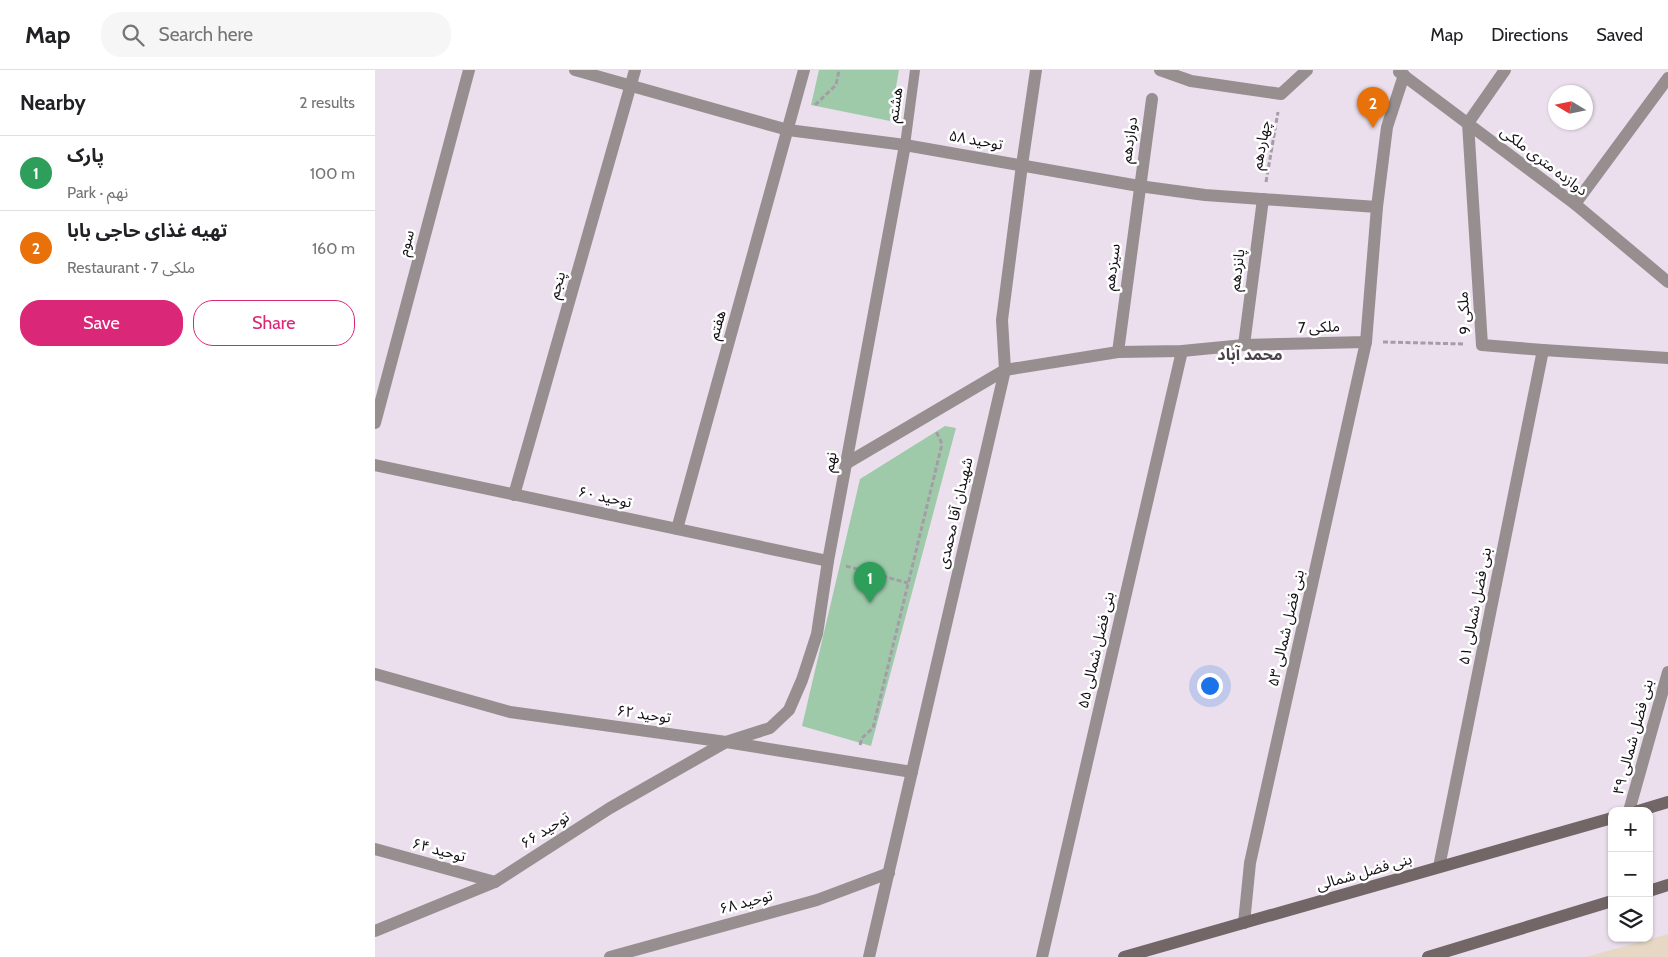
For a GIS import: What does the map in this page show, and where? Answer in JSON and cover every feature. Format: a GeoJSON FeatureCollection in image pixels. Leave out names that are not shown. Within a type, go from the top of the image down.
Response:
{"type":"FeatureCollection","features":[{"type":"Feature","properties":{"kind":"main road"},"geometry":{"type":"LineString","coordinates":[[1651,807],[1668,802]]}},
{"type":"Feature","properties":{"kind":"main road","name":"بنی فضل شمالی"},"geometry":{"type":"LineString","coordinates":[[1124,957],[1608,819]]}},
{"type":"Feature","properties":{"kind":"main road"},"geometry":{"type":"LineString","coordinates":[[1653,890],[1668,886]]}},
{"type":"Feature","properties":{"kind":"main road"},"geometry":{"type":"LineString","coordinates":[[1428,957],[1608,903]]}},
{"type":"Feature","properties":{"kind":"street","name":"سوم"},"geometry":{"type":"LineString","coordinates":[[375,424],[469,70]]}},
{"type":"Feature","properties":{"kind":"street","name":"توحید ۵۸"},"geometry":{"type":"LineString","coordinates":[[575,70],[631,84],[788,130],[905,145],[1139,186],[1205,195],[1377,207]]}},
{"type":"Feature","properties":{"kind":"street","name":"پنجم"},"geometry":{"type":"LineString","coordinates":[[514,494],[635,70]]}},
{"type":"Feature","properties":{"kind":"street","name":"هفتم"},"geometry":{"type":"LineString","coordinates":[[677,529],[804,70]]}},
{"type":"Feature","properties":{"kind":"street","name":"شهیدان آقا محمدی"},"geometry":{"type":"LineString","coordinates":[[869,957],[1005,370],[1002,320],[1021,165],[1036,70]]}},
{"type":"Feature","properties":{"kind":"street"},"geometry":{"type":"LineString","coordinates":[[1160,70],[1191,81],[1281,94],[1307,70]]}},
{"type":"Feature","properties":{"kind":"street"},"geometry":{"type":"LineString","coordinates":[[1468,123],[1505,70]]}},
{"type":"Feature","properties":{"kind":"street"},"geometry":{"type":"LineString","coordinates":[[1366,342],[1377,207],[1387,127],[1401,73]]}},
{"type":"Feature","properties":{"kind":"street","name":"دوازده متری ملکی"},"geometry":{"type":"LineString","coordinates":[[1401,73],[1575,204],[1668,282]]}},
{"type":"Feature","properties":{"kind":"street"},"geometry":{"type":"LineString","coordinates":[[1575,204],[1668,78]]}},
{"type":"Feature","properties":{"kind":"street","name":"دوازدهم"},"geometry":{"type":"LineString","coordinates":[[1139,186],[1151,99]]}},
{"type":"Feature","properties":{"kind":"street","name":"ملکی 9"},"geometry":{"type":"LineString","coordinates":[[1468,123],[1482,345],[1668,358]]}},
{"type":"Feature","properties":{"kind":"street","name":"نهم"},"geometry":{"type":"LineString","coordinates":[[725,742],[770,728],[789,710],[802,680],[817,634],[828,561],[905,145]]}},
{"type":"Feature","properties":{"kind":"street","name":"سیزدهم"},"geometry":{"type":"LineString","coordinates":[[1117,352],[1139,186]]}},
{"type":"Feature","properties":{"kind":"street","name":"پانزدهم"},"geometry":{"type":"LineString","coordinates":[[1243,345],[1263,200]]}},
{"type":"Feature","properties":{"kind":"street","name":"ملکی 7"},"geometry":{"type":"LineString","coordinates":[[1005,370],[1117,352],[1182,351],[1243,345],[1366,342]]}},
{"type":"Feature","properties":{"kind":"street","name":"بنی فضل شمالی ۵۳"},"geometry":{"type":"LineString","coordinates":[[1244,923],[1250,863],[1366,342]]}},
{"type":"Feature","properties":{"kind":"street","name":"بنی فضل شمالی ۵۱"},"geometry":{"type":"LineString","coordinates":[[1439,867],[1543,350]]}},
{"type":"Feature","properties":{"kind":"street","name":"بنی فضل شمالی ۵۵"},"geometry":{"type":"LineString","coordinates":[[1042,957],[1182,351]]}},
{"type":"Feature","properties":{"kind":"street"},"geometry":{"type":"LineString","coordinates":[[847,463],[1005,370]]}},
{"type":"Feature","properties":{"kind":"street","name":"توحید ۶۰"},"geometry":{"type":"LineString","coordinates":[[375,465],[828,561]]}},
{"type":"Feature","properties":{"kind":"street","name":"بنی فضل شمالی ۴۹"},"geometry":{"type":"LineString","coordinates":[[1630,807],[1668,672]]}},
{"type":"Feature","properties":{"kind":"street","name":"توحید ۶۲"},"geometry":{"type":"LineString","coordinates":[[375,674],[510,712],[725,742],[912,772]]}},
{"type":"Feature","properties":{"kind":"street","name":"توحید ۶۶"},"geometry":{"type":"LineString","coordinates":[[375,931],[495,882],[610,808],[725,742]]}},
{"type":"Feature","properties":{"kind":"street","name":"توحید ۶۴"},"geometry":{"type":"LineString","coordinates":[[375,849],[495,882]]}},
{"type":"Feature","properties":{"kind":"street","name":"توحید ۶۸"},"geometry":{"type":"LineString","coordinates":[[610,957],[817,900],[889,873]]}},
{"type":"Feature","properties":{"kind":"lane","name":"هشتم"},"geometry":{"type":"LineString","coordinates":[[905,145],[915,70]]}},
{"type":"Feature","properties":{"kind":"path","name":"چهاردهم"},"geometry":{"type":"LineString","coordinates":[[1263,200],[1281,94]]}},
{"type":"Feature","properties":{"kind":"path"},"geometry":{"type":"LineString","coordinates":[[1366,342],[1482,345]]}},
{"type":"Feature","properties":{"kind":"path"},"geometry":{"type":"LineString","coordinates":[[854,763],[862,738],[873,728],[941,444],[928,415]]}},
{"type":"Feature","properties":{"kind":"path"},"geometry":{"type":"LineString","coordinates":[[828,561],[908,582]]}},
{"type":"Feature","properties":{"kind":"shaded area"},"geometry":{"type":"Polygon","coordinates":[[[1668,934],[1668,957],[1586,957],[1639,942],[1653,942],[1653,938],[1668,934]]]}},
{"type":"Feature","properties":{"kind":"green space"},"geometry":{"type":"Polygon","coordinates":[[[819,70],[899,70],[890,121],[811,105],[819,70]]]}},
{"type":"Feature","properties":{"kind":"green space"},"geometry":{"type":"Polygon","coordinates":[[[945,426],[956,428],[871,746],[802,726],[860,479],[945,426]]]}},
{"type":"Feature","properties":{"kind":"place","name":"تهیه غذای حاجی بابا"},"geometry":{"type":"Point","coordinates":[1373,128]}},
{"type":"Feature","properties":{"kind":"place","name":"پارک"},"geometry":{"type":"Point","coordinates":[870,603]}},
{"type":"Feature","properties":{"kind":"district","name":"محمد آباد"},"geometry":{"type":"Point","coordinates":[1250,354]}}]}
